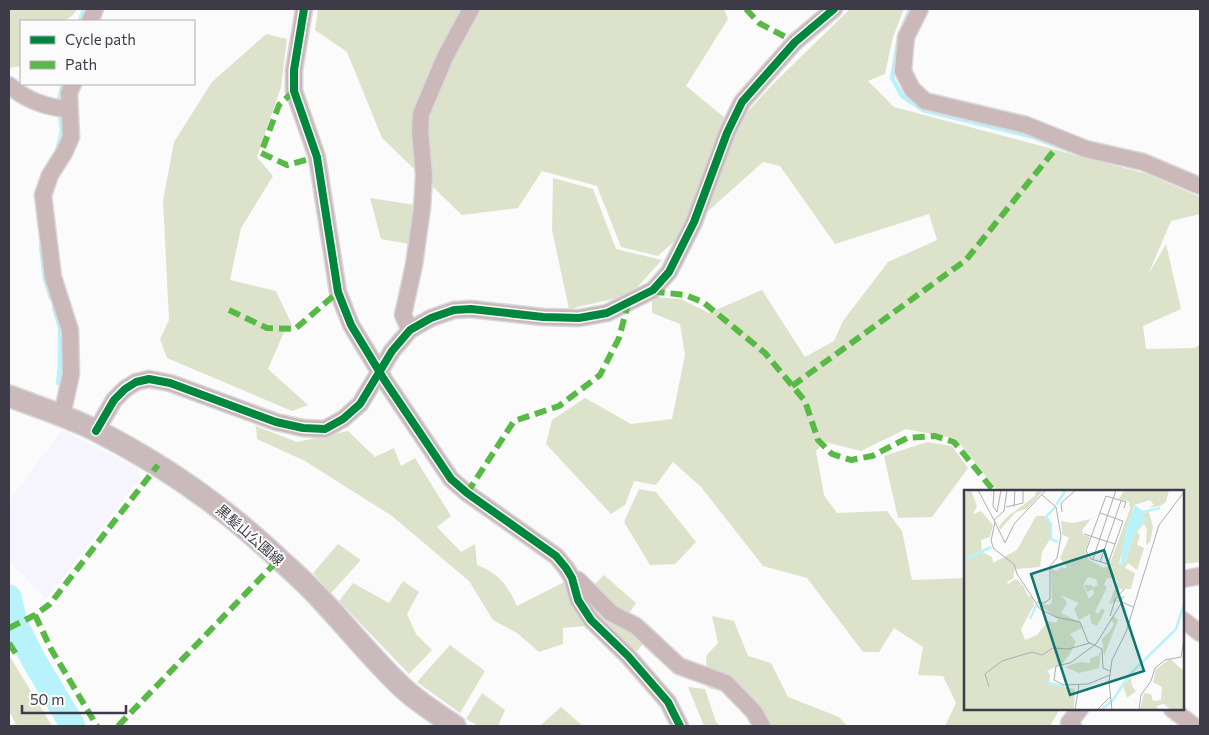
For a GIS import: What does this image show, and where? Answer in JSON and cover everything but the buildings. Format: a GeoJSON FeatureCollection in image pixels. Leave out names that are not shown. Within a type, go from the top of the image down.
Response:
{"type":"FeatureCollection","features":[{"type":"Feature","properties":{"kind":"main road","name":"黒髪山公園線"},"geometry":{"type":"LineString","coordinates":[[9,396],[62,415],[96,431],[158,465],[223,510],[279,559],[327,606],[370,655],[404,689],[454,726]]}},
{"type":"Feature","properties":{"kind":"street"},"geometry":{"type":"LineString","coordinates":[[304,9],[294,70],[294,91],[317,157],[338,292],[351,325],[379,371],[451,479],[466,493],[556,556],[572,578],[578,600],[591,620],[628,656],[668,702],[680,726]]}},
{"type":"Feature","properties":{"kind":"street"},"geometry":{"type":"LineString","coordinates":[[410,330],[403,315],[414,264],[422,208],[424,174],[420,131],[421,114],[445,57],[471,9]]}},
{"type":"Feature","properties":{"kind":"street"},"geometry":{"type":"LineString","coordinates":[[96,431],[114,400],[125,389],[136,382],[149,379],[170,383],[276,422],[303,428],[325,429],[343,419],[360,404],[392,351],[410,330],[431,318],[463,309],[543,317],[579,318],[607,313],[653,290],[669,272],[694,222],[727,133],[742,102],[796,42],[834,9]]}},
{"type":"Feature","properties":{"kind":"street"},"geometry":{"type":"LineString","coordinates":[[920,9],[906,37],[903,71],[912,89],[925,101],[1026,125],[1086,149],[1143,162],[1200,186]]}},
{"type":"Feature","properties":{"kind":"street"},"geometry":{"type":"LineString","coordinates":[[9,85],[18,94],[53,108],[70,109]]}},
{"type":"Feature","properties":{"kind":"street"},"geometry":{"type":"LineString","coordinates":[[62,415],[70,374],[70,330],[54,277],[43,195],[50,175],[64,154],[70,137],[69,93],[73,85]]}},
{"type":"Feature","properties":{"kind":"street"},"geometry":{"type":"LineString","coordinates":[[1184,579],[1200,576]]}},
{"type":"Feature","properties":{"kind":"street"},"geometry":{"type":"LineString","coordinates":[[572,578],[578,580],[611,613],[636,626],[679,666],[726,683],[754,712],[762,726]]}},
{"type":"Feature","properties":{"kind":"street"},"geometry":{"type":"LineString","coordinates":[[1184,621],[1200,633]]}},
{"type":"Feature","properties":{"kind":"street"},"geometry":{"type":"LineString","coordinates":[[1073,726],[1069,723],[1079,710]]}},
{"type":"Feature","properties":{"kind":"street"},"geometry":{"type":"LineString","coordinates":[[1173,710],[1194,726]]}},
{"type":"Feature","properties":{"kind":"shaded area"},"geometry":{"type":"Polygon","coordinates":[[[62,430],[137,468],[140,478],[46,599],[9,560],[9,501],[62,430]]]}},
{"type":"Feature","properties":{"kind":"green space"},"geometry":{"type":"Polygon","coordinates":[[[9,9],[77,9],[73,15],[64,20],[20,20],[20,66],[9,68],[9,9]]]}},
{"type":"Feature","properties":{"kind":"green space"},"geometry":{"type":"Polygon","coordinates":[[[318,9],[724,9],[728,19],[686,86],[725,118],[738,122],[772,85],[850,9],[904,9],[893,37],[885,74],[868,81],[894,107],[1147,174],[1200,197],[1200,214],[1171,221],[1148,275],[1166,244],[1181,309],[1143,326],[1146,349],[1194,348],[1200,345],[1200,562],[1184,564],[1184,490],[997,490],[956,439],[906,429],[861,451],[825,442],[816,451],[824,495],[837,513],[887,511],[902,531],[912,580],[964,578],[964,710],[1059,710],[1051,724],[1053,726],[945,726],[956,703],[943,676],[918,675],[923,647],[894,628],[879,652],[863,652],[807,578],[763,566],[701,487],[673,462],[656,485],[634,481],[625,505],[611,514],[546,444],[552,420],[585,398],[631,424],[672,419],[685,355],[680,324],[652,313],[652,297],[681,299],[709,313],[762,290],[805,357],[834,341],[843,321],[888,262],[937,240],[929,214],[835,244],[780,166],[763,162],[658,256],[621,247],[597,186],[542,171],[518,208],[462,215],[382,138],[347,52],[315,30],[318,9]]]}},
{"type":"Feature","properties":{"kind":"green space"},"geometry":{"type":"Polygon","coordinates":[[[266,34],[287,39],[281,87],[257,157],[273,176],[241,228],[230,280],[276,291],[292,325],[284,332],[268,369],[308,405],[292,411],[167,358],[160,339],[169,320],[163,201],[174,142],[212,82],[266,34]]]}},
{"type":"Feature","properties":{"kind":"green space"},"geometry":{"type":"Polygon","coordinates":[[[553,178],[593,189],[616,249],[662,260],[630,295],[569,309],[552,230],[553,178]]]}},
{"type":"Feature","properties":{"kind":"green space"},"geometry":{"type":"Polygon","coordinates":[[[370,198],[415,205],[409,244],[381,239],[370,198]]]}},
{"type":"Feature","properties":{"kind":"green space"},"geometry":{"type":"Polygon","coordinates":[[[256,426],[297,442],[348,431],[375,457],[394,448],[401,466],[415,458],[451,516],[437,527],[461,552],[475,544],[477,565],[485,568],[502,581],[517,606],[566,581],[585,626],[563,628],[563,644],[539,652],[517,633],[493,620],[469,581],[392,516],[305,461],[257,439],[256,426]]]}},
{"type":"Feature","properties":{"kind":"green space"},"geometry":{"type":"Polygon","coordinates":[[[927,442],[952,446],[968,468],[932,517],[898,518],[884,456],[927,442]]]}},
{"type":"Feature","properties":{"kind":"green space"},"geometry":{"type":"Polygon","coordinates":[[[639,489],[656,492],[696,542],[675,564],[650,565],[624,522],[639,489]]]}},
{"type":"Feature","properties":{"kind":"green space"},"geometry":{"type":"Polygon","coordinates":[[[338,544],[361,560],[331,593],[313,573],[338,544]]]}},
{"type":"Feature","properties":{"kind":"green space"},"geometry":{"type":"Polygon","coordinates":[[[604,575],[636,603],[628,615],[615,609],[592,587],[604,575]]]}},
{"type":"Feature","properties":{"kind":"green space"},"geometry":{"type":"Polygon","coordinates":[[[403,581],[419,592],[407,614],[416,634],[432,650],[409,674],[339,601],[353,583],[389,603],[403,581]]]}},
{"type":"Feature","properties":{"kind":"green space"},"geometry":{"type":"Polygon","coordinates":[[[591,597],[645,641],[637,651],[592,616],[584,604],[591,597]]]}},
{"type":"Feature","properties":{"kind":"green space"},"geometry":{"type":"Polygon","coordinates":[[[712,616],[734,621],[748,656],[771,663],[788,697],[839,717],[847,726],[772,726],[744,696],[708,688],[706,656],[718,643],[712,616]]]}},
{"type":"Feature","properties":{"kind":"green space"},"geometry":{"type":"Polygon","coordinates":[[[450,645],[485,671],[460,713],[417,682],[450,645]]]}},
{"type":"Feature","properties":{"kind":"green space"},"geometry":{"type":"Polygon","coordinates":[[[9,655],[52,726],[17,726],[9,711],[9,655]]]}},
{"type":"Feature","properties":{"kind":"green space"},"geometry":{"type":"Polygon","coordinates":[[[688,687],[705,689],[716,722],[720,726],[704,726],[688,687]]]}},
{"type":"Feature","properties":{"kind":"green space"},"geometry":{"type":"Polygon","coordinates":[[[482,693],[505,710],[498,726],[479,726],[466,719],[482,693]]]}},
{"type":"Feature","properties":{"kind":"green space"},"geometry":{"type":"Polygon","coordinates":[[[561,707],[583,726],[540,726],[561,707]]]}},
{"type":"Feature","properties":{"kind":"waterway"},"geometry":{"type":"LineString","coordinates":[[80,20],[84,9]]}},
{"type":"Feature","properties":{"kind":"waterway"},"geometry":{"type":"LineString","coordinates":[[904,24],[910,9]]}},
{"type":"Feature","properties":{"kind":"waterway"},"geometry":{"type":"LineString","coordinates":[[898,43],[892,78],[902,96],[923,110],[1030,136],[1070,151]]}},
{"type":"Feature","properties":{"kind":"waterway"},"geometry":{"type":"LineString","coordinates":[[59,100],[63,85]]}},
{"type":"Feature","properties":{"kind":"waterway"},"geometry":{"type":"LineString","coordinates":[[57,151],[62,131],[60,115]]}},
{"type":"Feature","properties":{"kind":"waterway"},"geometry":{"type":"LineString","coordinates":[[41,247],[45,279],[51,298]]}},
{"type":"Feature","properties":{"kind":"waterway"},"geometry":{"type":"LineString","coordinates":[[54,308],[60,327],[58,383]]}},
{"type":"Feature","properties":{"kind":"waterway"},"geometry":{"type":"LineString","coordinates":[[9,597],[15,623],[33,659],[73,726]]}},
{"type":"Feature","properties":{"kind":"marked path"},"geometry":{"type":"LineString","coordinates":[[746,9],[759,23],[795,42]]}},
{"type":"Feature","properties":{"kind":"marked path"},"geometry":{"type":"LineString","coordinates":[[294,91],[279,105],[261,153],[287,165],[317,157]]}},
{"type":"Feature","properties":{"kind":"marked path"},"geometry":{"type":"LineString","coordinates":[[792,386],[966,260],[1053,152]]}},
{"type":"Feature","properties":{"kind":"marked path"},"geometry":{"type":"LineString","coordinates":[[653,290],[685,295],[703,302],[765,353],[805,401],[818,440],[832,454],[851,460],[872,456],[907,438],[935,436],[954,442],[993,490]]}},
{"type":"Feature","properties":{"kind":"marked path"},"geometry":{"type":"LineString","coordinates":[[229,310],[267,328],[295,329],[338,292]]}},
{"type":"Feature","properties":{"kind":"marked path"},"geometry":{"type":"LineString","coordinates":[[467,493],[514,421],[559,406],[600,375],[619,338],[628,304]]}},
{"type":"Feature","properties":{"kind":"marked path"},"geometry":{"type":"LineString","coordinates":[[9,628],[35,615],[50,604],[158,465]]}},
{"type":"Feature","properties":{"kind":"marked path"},"geometry":{"type":"LineString","coordinates":[[118,726],[279,559]]}},
{"type":"Feature","properties":{"kind":"marked path"},"geometry":{"type":"LineString","coordinates":[[35,615],[51,649],[97,726]]}},
{"type":"Feature","properties":{"kind":"marked path"},"geometry":{"type":"LineString","coordinates":[[9,643],[18,657]]}},
{"type":"Feature","properties":{"kind":"cycle path"},"geometry":{"type":"LineString","coordinates":[[304,9],[294,70],[294,91],[317,157],[338,292],[351,325],[385,381],[451,479],[467,493],[556,556],[572,578],[578,600],[591,620],[628,656],[668,702],[680,726]]}},
{"type":"Feature","properties":{"kind":"cycle path"},"geometry":{"type":"LineString","coordinates":[[96,431],[114,400],[125,389],[136,382],[149,379],[170,383],[276,422],[303,428],[325,429],[343,419],[360,404],[392,351],[410,330],[431,318],[454,310],[471,309],[543,317],[579,318],[607,313],[653,290],[669,272],[694,222],[727,133],[742,102],[795,42],[834,9]]}}]}
